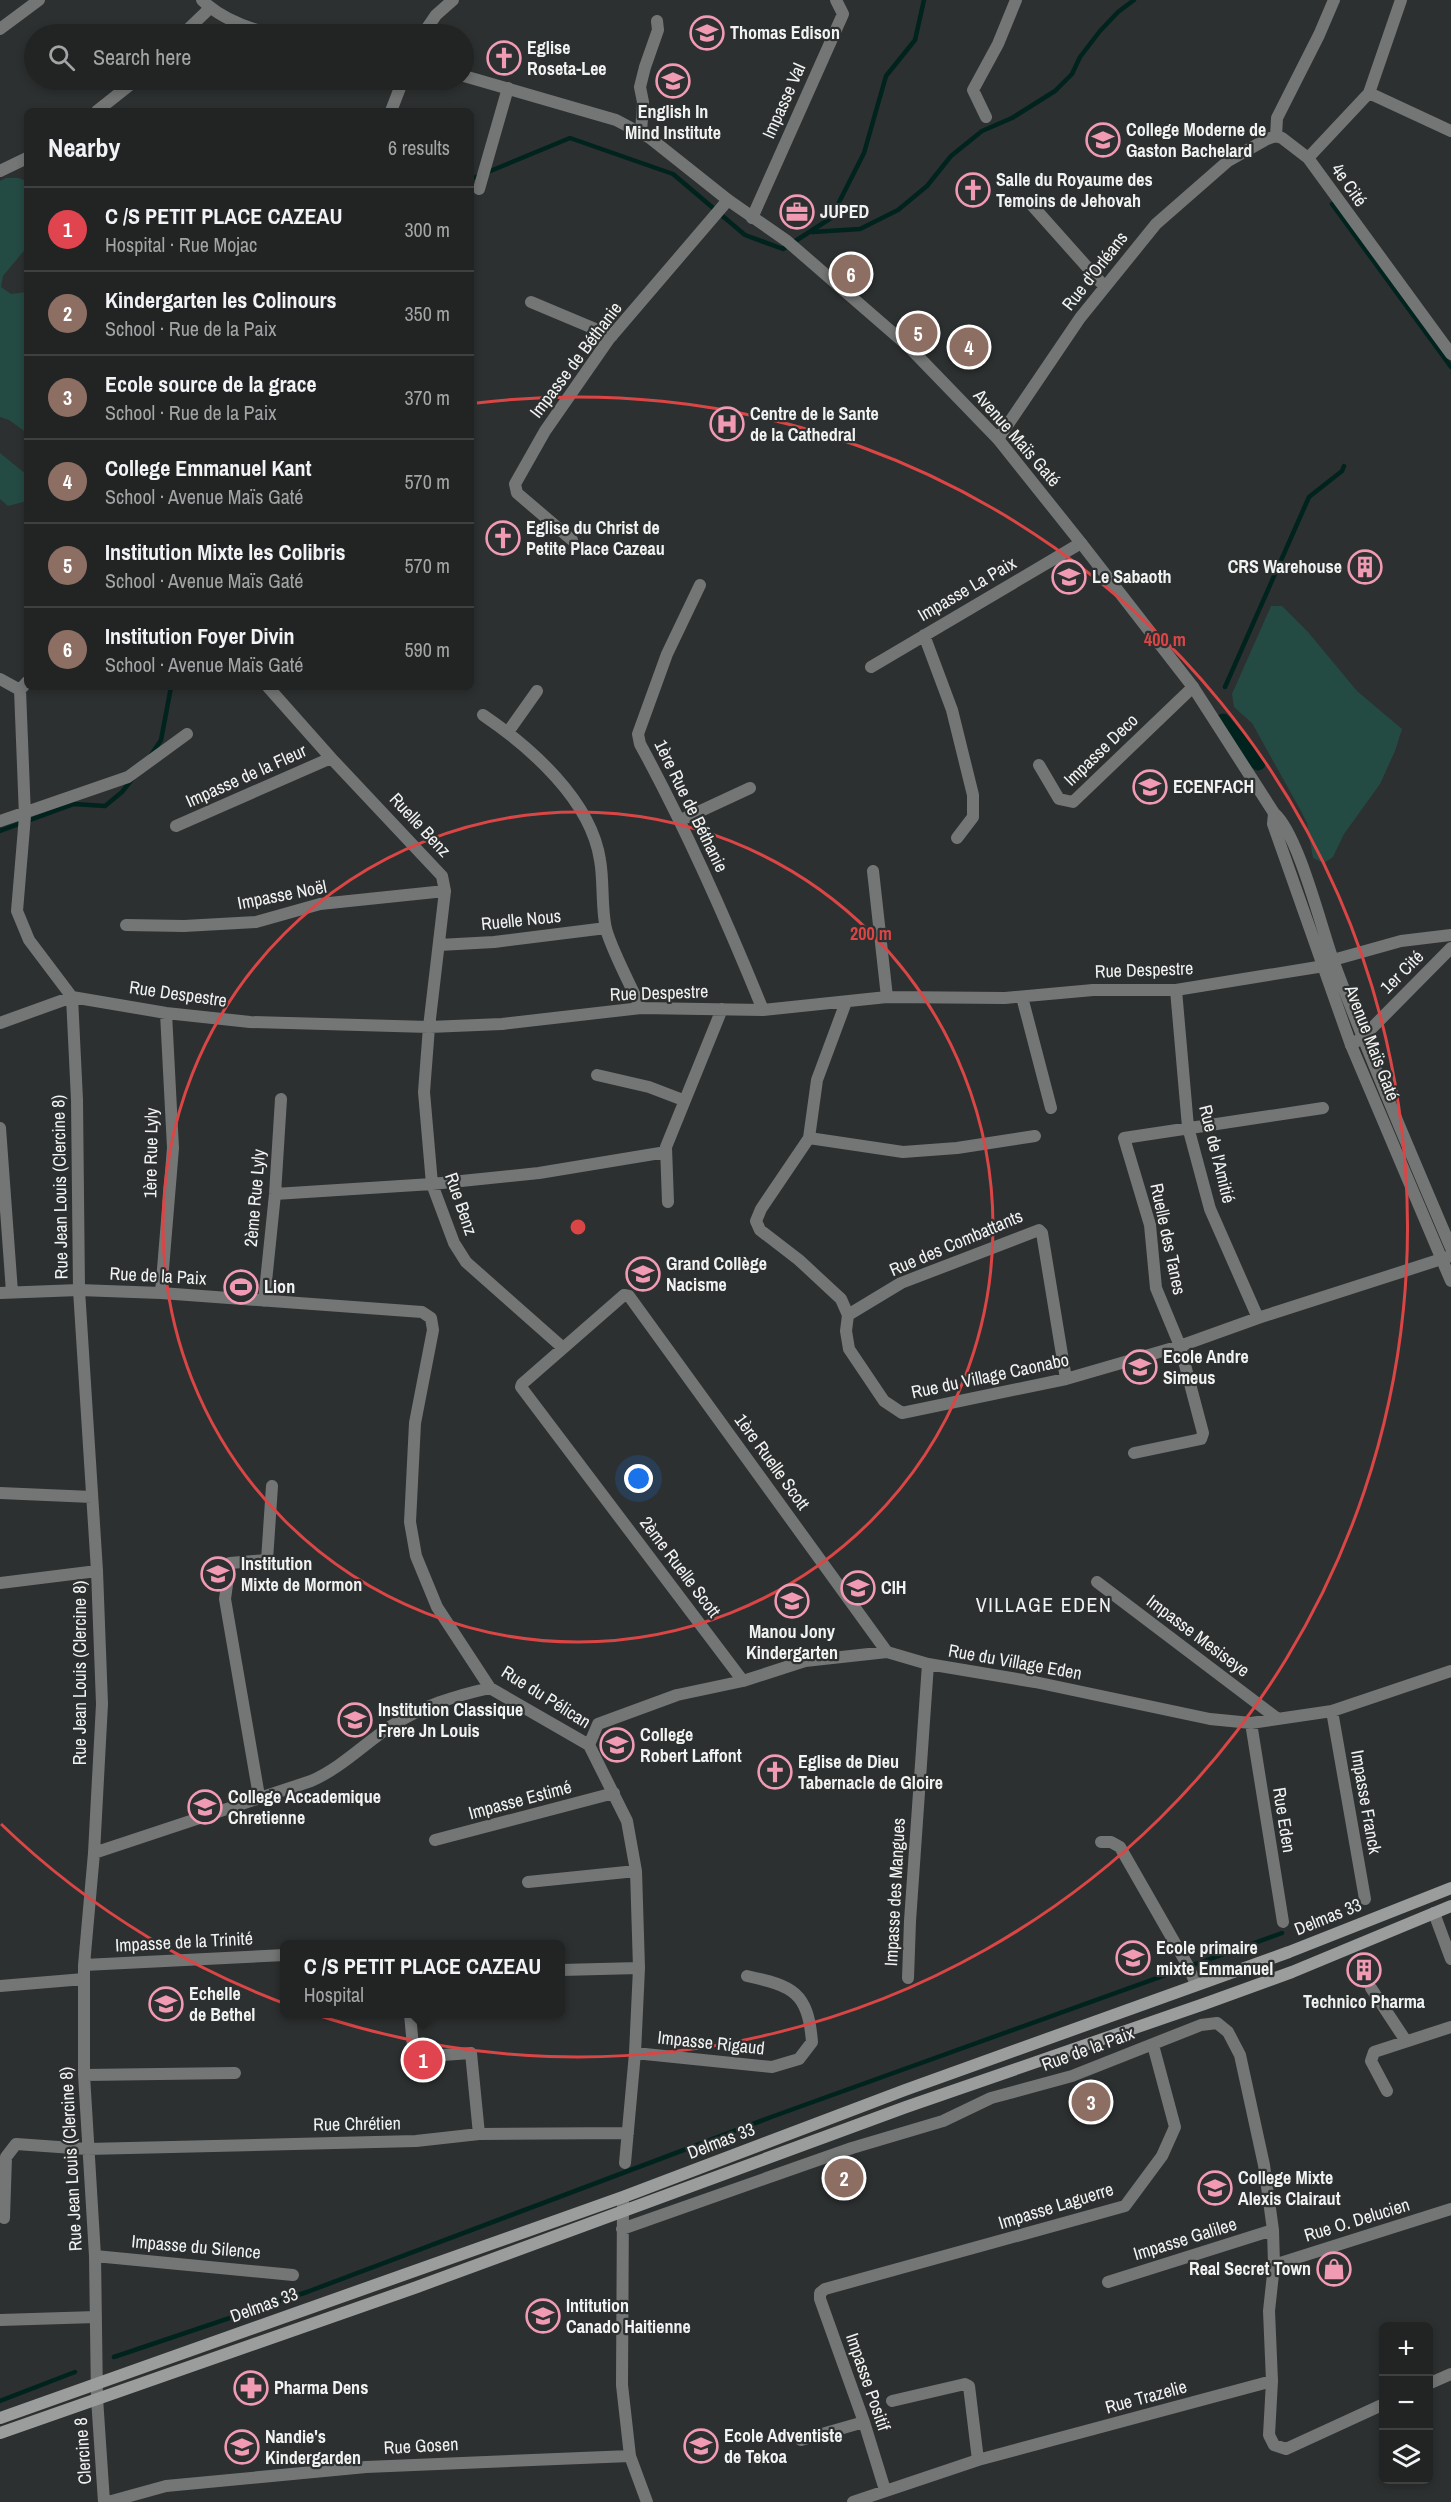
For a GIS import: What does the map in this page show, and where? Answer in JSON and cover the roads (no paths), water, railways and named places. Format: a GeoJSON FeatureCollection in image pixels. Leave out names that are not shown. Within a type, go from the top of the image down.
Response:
{"type":"FeatureCollection","features":[{"type":"Feature","properties":{"kind":"main road","name":"Delmas 33"},"geometry":{"type":"LineString","coordinates":[[0,2418],[623,2197],[905,2090],[1289,1952],[1451,1888]]}},
{"type":"Feature","properties":{"kind":"main road","name":"Delmas 33"},"geometry":{"type":"LineString","coordinates":[[0,2433],[417,2287],[906,2108],[1292,1972],[1451,1906]]}},
{"type":"Feature","properties":{"kind":"street"},"geometry":{"type":"LineString","coordinates":[[0,29],[39,0]]}},
{"type":"Feature","properties":{"kind":"street"},"geometry":{"type":"LineString","coordinates":[[430,24],[436,15],[453,0]]}},
{"type":"Feature","properties":{"kind":"street","name":"Impasse Val"},"geometry":{"type":"LineString","coordinates":[[752,218],[843,14],[836,0]]}},
{"type":"Feature","properties":{"kind":"street"},"geometry":{"type":"LineString","coordinates":[[986,117],[973,90],[998,44],[1016,0]]}},
{"type":"Feature","properties":{"kind":"street"},"geometry":{"type":"LineString","coordinates":[[1308,158],[1276,136],[1277,118],[1334,0]]}},
{"type":"Feature","properties":{"kind":"street","name":"4e Cité"},"geometry":{"type":"LineString","coordinates":[[1401,0],[1369,93],[1308,158],[1451,354]]}},
{"type":"Feature","properties":{"kind":"street"},"geometry":{"type":"LineString","coordinates":[[191,24],[206,4],[243,24]]}},
{"type":"Feature","properties":{"kind":"street"},"geometry":{"type":"LineString","coordinates":[[641,133],[643,102],[640,87],[658,30],[657,21]]}},
{"type":"Feature","properties":{"kind":"street","name":"Avenue Maïs Gaté"},"geometry":{"type":"LineString","coordinates":[[474,79],[616,120],[650,138],[725,203],[752,218],[790,245],[908,346],[998,439],[1082,543],[1192,687],[1274,813],[1283,820],[1299,858],[1351,1045],[1446,1257],[1451,1281]]}},
{"type":"Feature","properties":{"kind":"street"},"geometry":{"type":"LineString","coordinates":[[479,189],[507,88]]}},
{"type":"Feature","properties":{"kind":"street"},"geometry":{"type":"LineString","coordinates":[[101,108],[123,90]]}},
{"type":"Feature","properties":{"kind":"street"},"geometry":{"type":"LineString","coordinates":[[392,108],[399,90]]}},
{"type":"Feature","properties":{"kind":"street"},"geometry":{"type":"LineString","coordinates":[[1369,93],[1451,131]]}},
{"type":"Feature","properties":{"kind":"street","name":"Rue d'Orléans"},"geometry":{"type":"LineString","coordinates":[[998,439],[1046,366],[1104,286],[1156,224],[1219,169],[1267,138],[1276,136]]}},
{"type":"Feature","properties":{"kind":"street"},"geometry":{"type":"LineString","coordinates":[[0,171],[24,159]]}},
{"type":"Feature","properties":{"kind":"street"},"geometry":{"type":"LineString","coordinates":[[1030,202],[1104,286]]}},
{"type":"Feature","properties":{"kind":"street","name":"Impasse de Béthanie"},"geometry":{"type":"LineString","coordinates":[[572,540],[516,493],[515,484],[545,431],[612,336],[725,203]]}},
{"type":"Feature","properties":{"kind":"street"},"geometry":{"type":"LineString","coordinates":[[531,302],[612,336]]}},
{"type":"Feature","properties":{"kind":"street","name":"Impasse La Paix"},"geometry":{"type":"LineString","coordinates":[[871,667],[1082,543]]}},
{"type":"Feature","properties":{"kind":"street","name":"1ère Rue de Béthanie"},"geometry":{"type":"LineString","coordinates":[[700,585],[667,654],[638,734],[640,744],[681,820],[763,1010]]}},
{"type":"Feature","properties":{"kind":"street"},"geometry":{"type":"LineString","coordinates":[[924,635],[952,710],[972,795],[973,817],[957,838]]}},
{"type":"Feature","properties":{"kind":"street"},"geometry":{"type":"LineString","coordinates":[[0,679],[24,686]]}},
{"type":"Feature","properties":{"kind":"street","name":"Impasse Deco"},"geometry":{"type":"LineString","coordinates":[[1039,765],[1059,800],[1073,802],[1192,687]]}},
{"type":"Feature","properties":{"kind":"street"},"geometry":{"type":"LineString","coordinates":[[24,690],[25,814],[17,911],[29,940],[72,997]]}},
{"type":"Feature","properties":{"kind":"street","name":"Ruelle Benz"},"geometry":{"type":"LineString","coordinates":[[271,690],[331,758],[437,870],[442,876],[445,891]]}},
{"type":"Feature","properties":{"kind":"street"},"geometry":{"type":"LineString","coordinates":[[508,732],[537,691]]}},
{"type":"Feature","properties":{"kind":"street"},"geometry":{"type":"LineString","coordinates":[[483,715],[508,732],[547,768],[585,816],[600,858],[606,928],[641,1008]]}},
{"type":"Feature","properties":{"kind":"street"},"geometry":{"type":"LineString","coordinates":[[0,821],[128,777],[187,734]]}},
{"type":"Feature","properties":{"kind":"street","name":"Impasse de la Fleur"},"geometry":{"type":"LineString","coordinates":[[176,826],[331,758]]}},
{"type":"Feature","properties":{"kind":"street"},"geometry":{"type":"LineString","coordinates":[[681,820],[750,788]]}},
{"type":"Feature","properties":{"kind":"street"},"geometry":{"type":"LineString","coordinates":[[873,871],[887,997]]}},
{"type":"Feature","properties":{"kind":"street"},"geometry":{"type":"LineString","coordinates":[[429,1027],[445,891]]}},
{"type":"Feature","properties":{"kind":"street","name":"Impasse Noël"},"geometry":{"type":"LineString","coordinates":[[126,925],[184,926],[256,922],[320,904],[445,891]]}},
{"type":"Feature","properties":{"kind":"street","name":"Ruelle Nous"},"geometry":{"type":"LineString","coordinates":[[439,945],[494,942],[606,928]]}},
{"type":"Feature","properties":{"kind":"street","name":"Rue Despestre"},"geometry":{"type":"LineString","coordinates":[[0,1023],[72,997],[166,1013],[250,1022],[429,1027],[502,1024],[641,1008],[763,1010],[887,997],[1022,997],[1093,990],[1176,990],[1329,963],[1401,941],[1451,935]]}},
{"type":"Feature","properties":{"kind":"street","name":"1er Cité"},"geometry":{"type":"LineString","coordinates":[[1351,1045],[1363,1036],[1451,948]]}},
{"type":"Feature","properties":{"kind":"street","name":"Avenue Maïs Gaté"},"geometry":{"type":"LineString","coordinates":[[1329,963],[1363,1036],[1451,1248]]}},
{"type":"Feature","properties":{"kind":"street","name":"Rue de l'Amitié"},"geometry":{"type":"LineString","coordinates":[[1176,990],[1188,1126],[1210,1209],[1258,1318]]}},
{"type":"Feature","properties":{"kind":"street","name":"Rue Jean Louis (Clercine 8)"},"geometry":{"type":"LineString","coordinates":[[72,997],[77,1101],[79,1290],[97,1571],[102,1704],[94,1854],[84,1965],[84,2075],[95,2256],[97,2384]]}},
{"type":"Feature","properties":{"kind":"street"},"geometry":{"type":"LineString","coordinates":[[1022,997],[1051,1108]]}},
{"type":"Feature","properties":{"kind":"street"},"geometry":{"type":"LineString","coordinates":[[846,1002],[817,1080],[809,1138],[761,1209],[756,1221],[760,1230],[799,1260],[841,1299],[849,1315]]}},
{"type":"Feature","properties":{"kind":"street"},"geometry":{"type":"LineString","coordinates":[[668,1202],[666,1152],[672,1127],[722,1009]]}},
{"type":"Feature","properties":{"kind":"street","name":"1ère Rue Lyly"},"geometry":{"type":"LineString","coordinates":[[161,1293],[173,1148],[166,1013]]}},
{"type":"Feature","properties":{"kind":"street","name":"Rue Benz"},"geometry":{"type":"LineString","coordinates":[[429,1027],[424,1092],[432,1184],[454,1243],[466,1262],[562,1347]]}},
{"type":"Feature","properties":{"kind":"street"},"geometry":{"type":"LineString","coordinates":[[597,1075],[649,1087],[683,1100]]}},
{"type":"Feature","properties":{"kind":"street","name":"2ème Rue Lyly"},"geometry":{"type":"LineString","coordinates":[[264,1301],[275,1194],[281,1100]]}},
{"type":"Feature","properties":{"kind":"street","name":"Ruelle des Tanes"},"geometry":{"type":"LineString","coordinates":[[1134,1453],[1203,1437],[1180,1346],[1156,1287],[1150,1225],[1124,1138],[1188,1126],[1323,1108]]}},
{"type":"Feature","properties":{"kind":"street"},"geometry":{"type":"LineString","coordinates":[[0,1128],[6,1292]]}},
{"type":"Feature","properties":{"kind":"street"},"geometry":{"type":"LineString","coordinates":[[809,1138],[903,1152],[957,1148],[1035,1136]]}},
{"type":"Feature","properties":{"kind":"street"},"geometry":{"type":"LineString","coordinates":[[275,1194],[432,1184],[539,1173],[666,1152]]}},
{"type":"Feature","properties":{"kind":"street","name":"Rue des Combattants"},"geometry":{"type":"LineString","coordinates":[[849,1315],[901,1283],[1039,1230],[1042,1233],[1066,1379]]}},
{"type":"Feature","properties":{"kind":"street","name":"Rue du Village Caonabo"},"geometry":{"type":"LineString","coordinates":[[849,1315],[846,1331],[849,1349],[884,1401],[902,1413],[1066,1379],[1180,1346],[1258,1318],[1446,1257]]}},
{"type":"Feature","properties":{"kind":"street","name":"Rue de la Paix"},"geometry":{"type":"LineString","coordinates":[[6,1292],[79,1290],[161,1293],[422,1312]]}},
{"type":"Feature","properties":{"kind":"street","name":"2ème Ruelle Scott"},"geometry":{"type":"LineString","coordinates":[[626,1294],[562,1347],[521,1387],[743,1681]]}},
{"type":"Feature","properties":{"kind":"street","name":"1ère Ruelle Scott"},"geometry":{"type":"LineString","coordinates":[[626,1294],[887,1652]]}},
{"type":"Feature","properties":{"kind":"street","name":"Rue du Pélican"},"geometry":{"type":"LineString","coordinates":[[422,1312],[430,1318],[432,1330],[415,1423],[410,1522],[416,1556],[437,1606],[490,1688],[589,1745],[615,1792],[627,1821],[636,1871],[639,1968],[635,2053],[625,2163]]}},
{"type":"Feature","properties":{"kind":"street"},"geometry":{"type":"LineString","coordinates":[[259,1796],[225,1599],[230,1563],[267,1560],[272,1486]]}},
{"type":"Feature","properties":{"kind":"street"},"geometry":{"type":"LineString","coordinates":[[0,1493],[92,1497]]}},
{"type":"Feature","properties":{"kind":"street"},"geometry":{"type":"LineString","coordinates":[[0,1583],[97,1571]]}},
{"type":"Feature","properties":{"kind":"street","name":"Impasse Mesiseye"},"geometry":{"type":"LineString","coordinates":[[1097,1582],[1278,1719]]}},
{"type":"Feature","properties":{"kind":"street","name":"Rue du Village Eden"},"geometry":{"type":"LineString","coordinates":[[589,1745],[598,1724],[677,1695],[743,1681],[805,1661],[887,1652],[928,1664],[1035,1682],[1210,1719],[1251,1723],[1332,1711],[1451,1671]]}},
{"type":"Feature","properties":{"kind":"street","name":"Impasse des Mangues"},"geometry":{"type":"LineString","coordinates":[[908,1978],[928,1664]]}},
{"type":"Feature","properties":{"kind":"street"},"geometry":{"type":"LineString","coordinates":[[94,1854],[329,1773],[392,1725],[442,1700],[490,1688]]}},
{"type":"Feature","properties":{"kind":"street","name":"Impasse Franck"},"geometry":{"type":"LineString","coordinates":[[1332,1711],[1365,1899]]}},
{"type":"Feature","properties":{"kind":"street","name":"Rue Eden"},"geometry":{"type":"LineString","coordinates":[[1251,1723],[1283,1922]]}},
{"type":"Feature","properties":{"kind":"street","name":"Impasse Estimé"},"geometry":{"type":"LineString","coordinates":[[435,1840],[615,1792]]}},
{"type":"Feature","properties":{"kind":"street"},"geometry":{"type":"LineString","coordinates":[[1101,1842],[1111,1842],[1120,1847],[1196,1984]]}},
{"type":"Feature","properties":{"kind":"street"},"geometry":{"type":"LineString","coordinates":[[528,1882],[636,1871]]}},
{"type":"Feature","properties":{"kind":"street"},"geometry":{"type":"LineString","coordinates":[[1434,1913],[1451,1959]]}},
{"type":"Feature","properties":{"kind":"street","name":"Impasse de la Trinité"},"geometry":{"type":"LineString","coordinates":[[84,1965],[280,1955]]}},
{"type":"Feature","properties":{"kind":"street"},"geometry":{"type":"LineString","coordinates":[[565,1970],[639,1968]]}},
{"type":"Feature","properties":{"kind":"street","name":"Impasse Rigaud"},"geometry":{"type":"LineString","coordinates":[[635,2053],[772,2067],[799,2059],[812,2042],[810,2020],[799,1995],[778,1983],[747,1976]]}},
{"type":"Feature","properties":{"kind":"street"},"geometry":{"type":"LineString","coordinates":[[0,1986],[84,1979]]}},
{"type":"Feature","properties":{"kind":"street"},"geometry":{"type":"LineString","coordinates":[[1371,1988],[1406,2041]]}},
{"type":"Feature","properties":{"kind":"street"},"geometry":{"type":"LineString","coordinates":[[410,2018],[414,2057],[471,2053],[479,2134]]}},
{"type":"Feature","properties":{"kind":"street","name":"Rue de la Paix"},"geometry":{"type":"LineString","coordinates":[[622,2229],[852,2148],[943,2121],[991,2098],[1072,2076],[1201,2025],[1217,2023],[1228,2032],[1240,2055],[1264,2165],[1273,2230],[1274,2265],[1269,2311],[1272,2381]]}},
{"type":"Feature","properties":{"kind":"street"},"geometry":{"type":"LineString","coordinates":[[1387,2091],[1371,2061],[1374,2052],[1451,2027]]}},
{"type":"Feature","properties":{"kind":"street","name":"Impasse Laguerre"},"geometry":{"type":"LineString","coordinates":[[825,2289],[1125,2206],[1162,2156],[1174,2127],[1153,2045]]}},
{"type":"Feature","properties":{"kind":"street"},"geometry":{"type":"LineString","coordinates":[[84,2075],[235,2073]]}},
{"type":"Feature","properties":{"kind":"street","name":"Rue Chrétien"},"geometry":{"type":"LineString","coordinates":[[4,2218],[6,2157],[16,2144],[87,2149],[416,2140],[479,2134],[628,2133]]}},
{"type":"Feature","properties":{"kind":"street"},"geometry":{"type":"LineString","coordinates":[[623,2197],[622,2385],[630,2456],[647,2502]]}},
{"type":"Feature","properties":{"kind":"street","name":"Rue O. Delucien"},"geometry":{"type":"LineString","coordinates":[[1274,2265],[1451,2209]]}},
{"type":"Feature","properties":{"kind":"street","name":"Impasse Galilee"},"geometry":{"type":"LineString","coordinates":[[1108,2282],[1273,2230]]}},
{"type":"Feature","properties":{"kind":"street","name":"Impasse du Silence"},"geometry":{"type":"LineString","coordinates":[[95,2256],[293,2275]]}},
{"type":"Feature","properties":{"kind":"street","name":"Impasse Positif"},"geometry":{"type":"LineString","coordinates":[[825,2289],[820,2293],[820,2299],[864,2422],[885,2490]]}},
{"type":"Feature","properties":{"kind":"street"},"geometry":{"type":"LineString","coordinates":[[0,2320],[96,2317]]}},
{"type":"Feature","properties":{"kind":"street"},"geometry":{"type":"LineString","coordinates":[[1433,2382],[1451,2374]]}},
{"type":"Feature","properties":{"kind":"street"},"geometry":{"type":"LineString","coordinates":[[1272,2381],[1269,2434],[1274,2445],[1286,2449],[1379,2406]]}},
{"type":"Feature","properties":{"kind":"street","name":"Rue Trazelie"},"geometry":{"type":"LineString","coordinates":[[853,2502],[978,2460],[1272,2381]]}},
{"type":"Feature","properties":{"kind":"street","name":"Clercine 8"},"geometry":{"type":"LineString","coordinates":[[97,2384],[106,2502]]}},
{"type":"Feature","properties":{"kind":"street","name":"Impasse Positif"},"geometry":{"type":"LineString","coordinates":[[892,2401],[965,2384],[969,2386],[978,2460]]}},
{"type":"Feature","properties":{"kind":"street"},"geometry":{"type":"LineString","coordinates":[[801,2440],[864,2422]]}},
{"type":"Feature","properties":{"kind":"street","name":"Rue Gosen"},"geometry":{"type":"LineString","coordinates":[[106,2502],[166,2486],[366,2467],[630,2456]]}},
{"type":"Feature","properties":{"kind":"waterway"},"geometry":{"type":"LineString","coordinates":[[474,178],[570,138],[673,174],[745,235],[783,249],[831,218],[864,153],[886,76],[915,40],[924,0]]}},
{"type":"Feature","properties":{"kind":"waterway"},"geometry":{"type":"LineString","coordinates":[[812,232],[860,229],[898,210],[927,186],[951,156],[982,131],[1012,118],[1055,91],[1072,74],[1080,57],[1100,31],[1118,12],[1134,0]]}},
{"type":"Feature","properties":{"kind":"waterway"},"geometry":{"type":"LineString","coordinates":[[1332,204],[1451,367]]}},
{"type":"Feature","properties":{"kind":"waterway"},"geometry":{"type":"LineString","coordinates":[[1225,687],[1309,497],[1342,471],[1344,466]]}},
{"type":"Feature","properties":{"kind":"waterway"},"geometry":{"type":"LineString","coordinates":[[151,755],[161,740],[170,690]]}},
{"type":"Feature","properties":{"kind":"waterway"},"geometry":{"type":"LineString","coordinates":[[1223,721],[1258,763]]}},
{"type":"Feature","properties":{"kind":"waterway"},"geometry":{"type":"LineString","coordinates":[[0,831],[74,804],[105,806],[122,792],[133,778]]}},
{"type":"Feature","properties":{"kind":"waterway"},"geometry":{"type":"LineString","coordinates":[[114,2357],[307,2292],[774,2116],[1282,1933]]}},
{"type":"Feature","properties":{"kind":"waterway"},"geometry":{"type":"LineString","coordinates":[[0,2401],[75,2372]]}},
{"type":"Feature","properties":{"kind":"place","name":"Thomas Edison"},"geometry":{"type":"Point","coordinates":[707,33]}},
{"type":"Feature","properties":{"kind":"place","name":"Eglise Roseta-Lee"},"geometry":{"type":"Point","coordinates":[504,58]}},
{"type":"Feature","properties":{"kind":"place","name":"English In Mind Institute"},"geometry":{"type":"Point","coordinates":[673,81]}},
{"type":"Feature","properties":{"kind":"place","name":"College Moderne de Gaston Bachelard"},"geometry":{"type":"Point","coordinates":[1103,140]}},
{"type":"Feature","properties":{"kind":"place","name":"Salle du Royaume des Temoins de Jehovah"},"geometry":{"type":"Point","coordinates":[973,190]}},
{"type":"Feature","properties":{"kind":"place","name":"JUPED"},"geometry":{"type":"Point","coordinates":[797,212]}},
{"type":"Feature","properties":{"kind":"place","name":"Institution Foyer Divin"},"geometry":{"type":"Point","coordinates":[851,274]}},
{"type":"Feature","properties":{"kind":"place","name":"Institution Mixte les Colibris"},"geometry":{"type":"Point","coordinates":[918,333]}},
{"type":"Feature","properties":{"kind":"place","name":"College Emmanuel Kant"},"geometry":{"type":"Point","coordinates":[969,347]}},
{"type":"Feature","properties":{"kind":"place","name":"Centre de le Sante de la Cathedral"},"geometry":{"type":"Point","coordinates":[727,424]}},
{"type":"Feature","properties":{"kind":"place","name":"Eglise du Christ de Petite Place Cazeau"},"geometry":{"type":"Point","coordinates":[503,538]}},
{"type":"Feature","properties":{"kind":"place","name":"CRS Warehouse"},"geometry":{"type":"Point","coordinates":[1365,567]}},
{"type":"Feature","properties":{"kind":"place","name":"Le Sabaoth"},"geometry":{"type":"Point","coordinates":[1069,577]}},
{"type":"Feature","properties":{"kind":"place","name":"ECENFACH"},"geometry":{"type":"Point","coordinates":[1150,787]}},
{"type":"Feature","properties":{"kind":"place","name":"Grand Collège Nacisme"},"geometry":{"type":"Point","coordinates":[643,1274]}},
{"type":"Feature","properties":{"kind":"place","name":"Lion"},"geometry":{"type":"Point","coordinates":[241,1287]}},
{"type":"Feature","properties":{"kind":"place","name":"Ecole Andre Simeus"},"geometry":{"type":"Point","coordinates":[1140,1367]}},
{"type":"Feature","properties":{"kind":"place","name":"Institution Mixte de Mormon"},"geometry":{"type":"Point","coordinates":[218,1574]}},
{"type":"Feature","properties":{"kind":"place","name":"CIH"},"geometry":{"type":"Point","coordinates":[858,1588]}},
{"type":"Feature","properties":{"kind":"place","name":"Manou Jony Kindergarten"},"geometry":{"type":"Point","coordinates":[792,1601]}},
{"type":"Feature","properties":{"kind":"place","name":"Institution Classique Frere Jn Louis"},"geometry":{"type":"Point","coordinates":[355,1720]}},
{"type":"Feature","properties":{"kind":"place","name":"College Robert Laffont"},"geometry":{"type":"Point","coordinates":[617,1745]}},
{"type":"Feature","properties":{"kind":"place","name":"Eglise de Dieu Tabernacle de Gloire"},"geometry":{"type":"Point","coordinates":[775,1772]}},
{"type":"Feature","properties":{"kind":"place","name":"College Accademique Chretienne"},"geometry":{"type":"Point","coordinates":[205,1807]}},
{"type":"Feature","properties":{"kind":"place","name":"Ecole primaire mixte Emmanuel"},"geometry":{"type":"Point","coordinates":[1133,1958]}},
{"type":"Feature","properties":{"kind":"place","name":"Technico Pharma"},"geometry":{"type":"Point","coordinates":[1364,1970]}},
{"type":"Feature","properties":{"kind":"place","name":"Echelle de Bethel"},"geometry":{"type":"Point","coordinates":[166,2004]}},
{"type":"Feature","properties":{"kind":"place","name":"C /S PETIT PLACE CAZEAU"},"geometry":{"type":"Point","coordinates":[423,2060]}},
{"type":"Feature","properties":{"kind":"place","name":"Ecole source de la grace"},"geometry":{"type":"Point","coordinates":[1091,2102]}},
{"type":"Feature","properties":{"kind":"place","name":"Kindergarten les Colinours"},"geometry":{"type":"Point","coordinates":[844,2178]}},
{"type":"Feature","properties":{"kind":"place","name":"College Mixte Alexis Clairaut"},"geometry":{"type":"Point","coordinates":[1215,2188]}},
{"type":"Feature","properties":{"kind":"place","name":"Real Secret Town"},"geometry":{"type":"Point","coordinates":[1334,2269]}},
{"type":"Feature","properties":{"kind":"place","name":"Intitution Canado Haitienne"},"geometry":{"type":"Point","coordinates":[543,2316]}},
{"type":"Feature","properties":{"kind":"place","name":"Pharma Dens"},"geometry":{"type":"Point","coordinates":[251,2388]}},
{"type":"Feature","properties":{"kind":"place","name":"Ecole Adventiste de Tekoa"},"geometry":{"type":"Point","coordinates":[701,2446]}},
{"type":"Feature","properties":{"kind":"place","name":"Nandie's Kindergarden"},"geometry":{"type":"Point","coordinates":[242,2447]}},
{"type":"Feature","properties":{"kind":"district","name":"VILLAGE EDEN"},"geometry":{"type":"Point","coordinates":[1044,1605]}}]}
